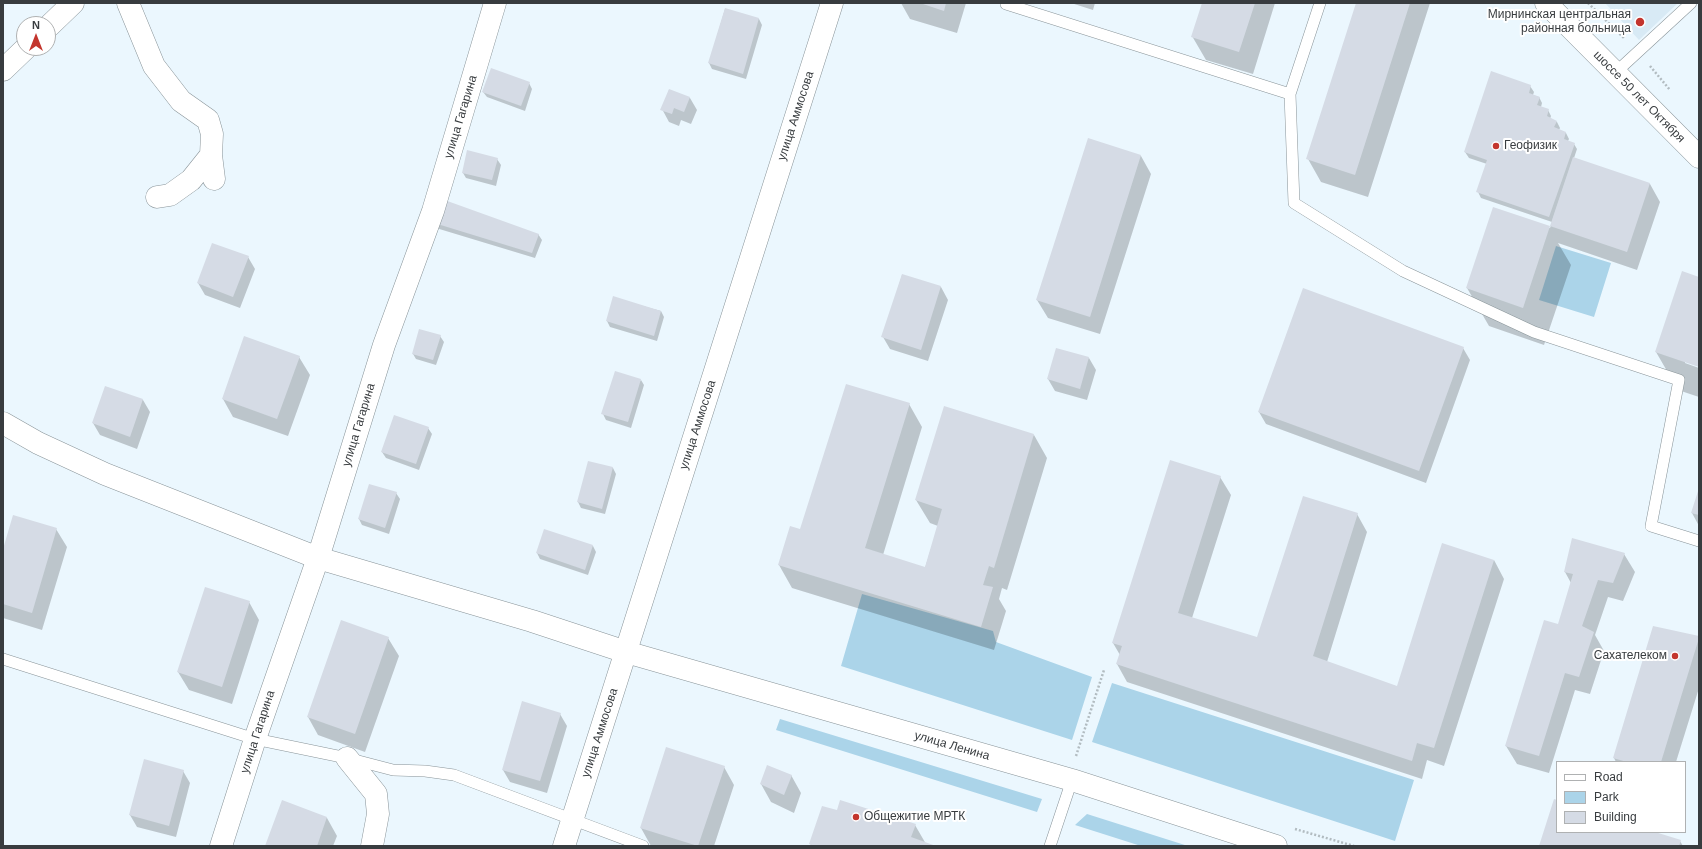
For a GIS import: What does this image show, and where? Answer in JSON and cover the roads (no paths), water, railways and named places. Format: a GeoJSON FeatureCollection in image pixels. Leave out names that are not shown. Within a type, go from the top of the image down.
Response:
{"type":"FeatureCollection","features":[{"type":"Feature","properties":{"kind":"street"},"geometry":{"type":"LineString","coordinates":[[56,19],[73,3]]}},
{"type":"Feature","properties":{"kind":"street"},"geometry":{"type":"LineString","coordinates":[[128,3],[154,66],[182,101],[208,120],[212,134],[211,155],[214,179]]}},
{"type":"Feature","properties":{"kind":"street","name":"улица Гагарина"},"geometry":{"type":"LineString","coordinates":[[221,846],[255,739],[318,558],[384,345],[432,211],[495,3]]}},
{"type":"Feature","properties":{"kind":"street","name":"улица Аммосова"},"geometry":{"type":"LineString","coordinates":[[564,846],[832,3]]}},
{"type":"Feature","properties":{"kind":"street","name":"шоссе 50 лет Октября"},"geometry":{"type":"LineString","coordinates":[[1546,3],[1699,157]]}},
{"type":"Feature","properties":{"kind":"street"},"geometry":{"type":"LineString","coordinates":[[3,70],[18,56]]}},
{"type":"Feature","properties":{"kind":"street"},"geometry":{"type":"LineString","coordinates":[[158,197],[170,195],[191,180],[211,155]]}},
{"type":"Feature","properties":{"kind":"street","name":"улица Ленина"},"geometry":{"type":"LineString","coordinates":[[3,423],[38,443],[104,474],[318,558],[532,622],[626,652],[1072,780],[1276,846]]}},
{"type":"Feature","properties":{"kind":"street"},"geometry":{"type":"LineString","coordinates":[[347,758],[376,794],[378,814],[372,846]]}},
{"type":"Feature","properties":{"kind":"lane"},"geometry":{"type":"LineString","coordinates":[[1006,3],[1290,94]]}},
{"type":"Feature","properties":{"kind":"lane"},"geometry":{"type":"LineString","coordinates":[[1320,3],[1290,94],[1294,203],[1403,271],[1534,332],[1679,380],[1651,526],[1699,541]]}},
{"type":"Feature","properties":{"kind":"lane"},"geometry":{"type":"LineString","coordinates":[[1615,73],[1691,3]]}},
{"type":"Feature","properties":{"kind":"lane"},"geometry":{"type":"LineString","coordinates":[[3,659],[255,739],[347,758],[393,770],[425,771],[454,775],[643,846]]}},
{"type":"Feature","properties":{"kind":"lane"},"geometry":{"type":"LineString","coordinates":[[1050,846],[1072,780]]}},
{"type":"Feature","properties":{"kind":"place","name":"Мирнинская центральная районная больница"},"geometry":{"type":"Point","coordinates":[1640,22]}},
{"type":"Feature","properties":{"kind":"place","name":"Геофизик"},"geometry":{"type":"Point","coordinates":[1496,146]}},
{"type":"Feature","properties":{"kind":"place","name":"Сахателеком"},"geometry":{"type":"Point","coordinates":[1675,656]}},
{"type":"Feature","properties":{"kind":"place","name":"Общежитие МРТК"},"geometry":{"type":"Point","coordinates":[856,817]}}]}
